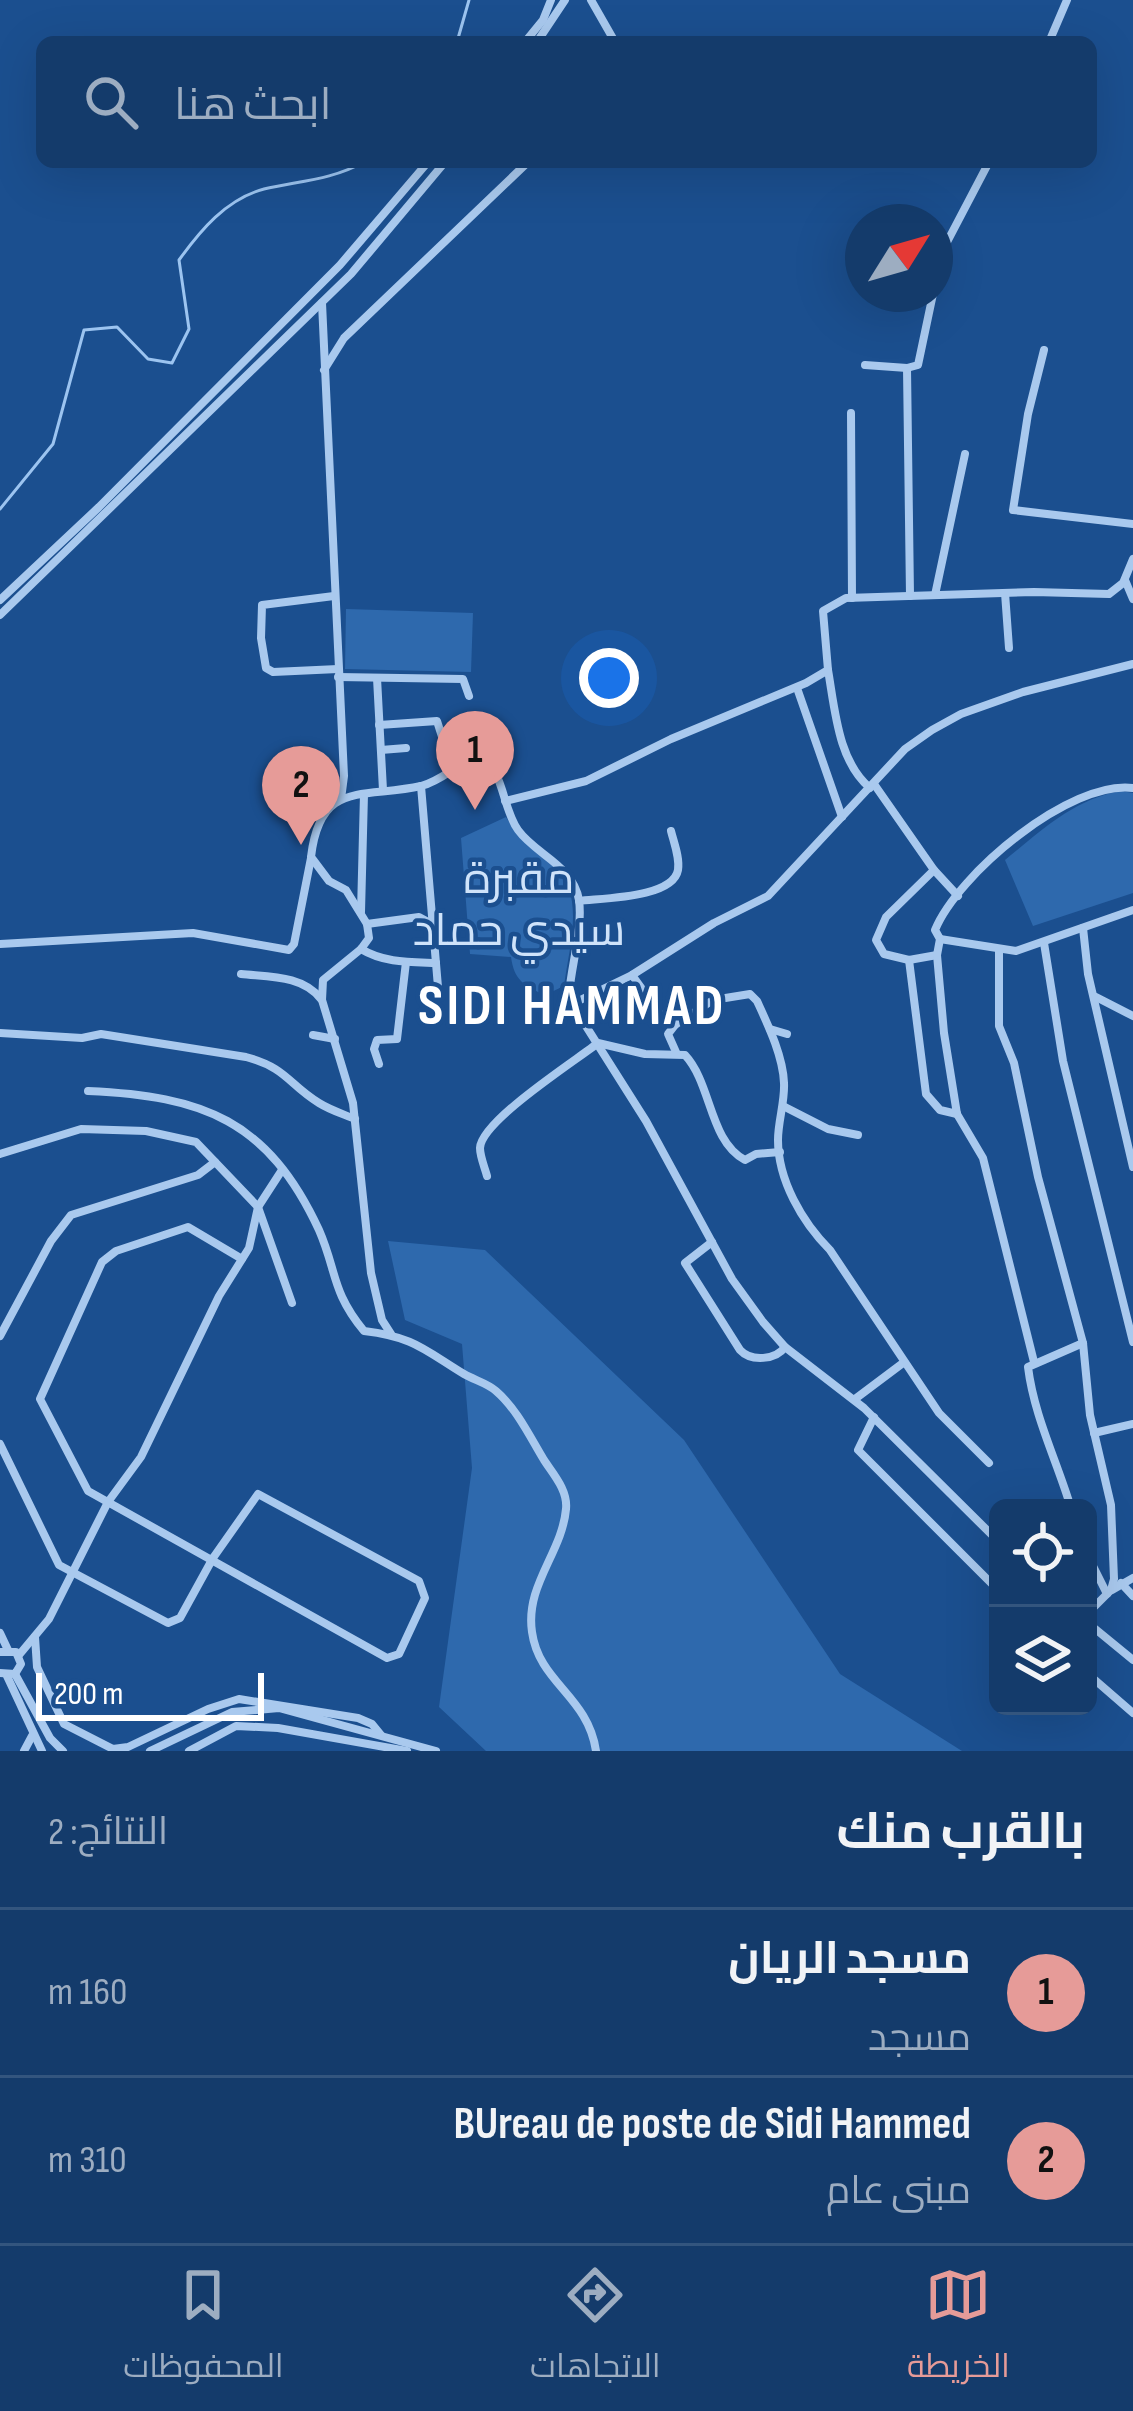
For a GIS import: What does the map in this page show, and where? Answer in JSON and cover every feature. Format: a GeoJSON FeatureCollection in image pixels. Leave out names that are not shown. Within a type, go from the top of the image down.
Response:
{"type":"FeatureCollection","features":[{"type":"Feature","properties":{"kind":"street"},"geometry":{"type":"LineString","coordinates":[[530,36],[551,0]]}},
{"type":"Feature","properties":{"kind":"street"},"geometry":{"type":"LineString","coordinates":[[541,36],[565,0]]}},
{"type":"Feature","properties":{"kind":"street"},"geometry":{"type":"LineString","coordinates":[[591,0],[612,36]]}},
{"type":"Feature","properties":{"kind":"street"},"geometry":{"type":"LineString","coordinates":[[1051,36],[1066,0]]}},
{"type":"Feature","properties":{"kind":"street"},"geometry":{"type":"LineString","coordinates":[[0,600],[340,265],[423,168]]}},
{"type":"Feature","properties":{"kind":"street"},"geometry":{"type":"LineString","coordinates":[[0,615],[322,303],[440,168]]}},
{"type":"Feature","properties":{"kind":"street"},"geometry":{"type":"LineString","coordinates":[[324,370],[344,338],[522,168]]}},
{"type":"Feature","properties":{"kind":"street"},"geometry":{"type":"LineString","coordinates":[[953,231],[986,168]]}},
{"type":"Feature","properties":{"kind":"street"},"geometry":{"type":"LineString","coordinates":[[309,292],[313,311]]}},
{"type":"Feature","properties":{"kind":"street"},"geometry":{"type":"LineString","coordinates":[[322,303],[341,799]]}},
{"type":"Feature","properties":{"kind":"street"},"geometry":{"type":"LineString","coordinates":[[865,365],[907,368],[918,364],[929,312]]}},
{"type":"Feature","properties":{"kind":"street"},"geometry":{"type":"LineString","coordinates":[[1044,350],[1013,510],[1133,524]]}},
{"type":"Feature","properties":{"kind":"street"},"geometry":{"type":"LineString","coordinates":[[907,368],[910,596]]}},
{"type":"Feature","properties":{"kind":"street"},"geometry":{"type":"LineString","coordinates":[[851,413],[852,598]]}},
{"type":"Feature","properties":{"kind":"street"},"geometry":{"type":"LineString","coordinates":[[934,595],[965,454]]}},
{"type":"Feature","properties":{"kind":"street"},"geometry":{"type":"LineString","coordinates":[[958,896],[851,764],[838,726],[823,611],[852,598],[1004,592],[1109,594],[1125,580],[1133,559]]}},
{"type":"Feature","properties":{"kind":"street"},"geometry":{"type":"LineString","coordinates":[[20,596],[22,579]]}},
{"type":"Feature","properties":{"kind":"street"},"geometry":{"type":"LineString","coordinates":[[1125,580],[1133,599]]}},
{"type":"Feature","properties":{"kind":"street"},"geometry":{"type":"LineString","coordinates":[[1004,592],[1009,648]]}},
{"type":"Feature","properties":{"kind":"street"},"geometry":{"type":"LineString","coordinates":[[334,596],[262,605],[266,668],[377,678],[463,679],[469,696]]}},
{"type":"Feature","properties":{"kind":"street"},"geometry":{"type":"LineString","coordinates":[[572,1004],[768,896],[905,749],[961,714],[1023,692],[1133,664]]}},
{"type":"Feature","properties":{"kind":"street"},"geometry":{"type":"LineString","coordinates":[[505,801],[586,781],[828,670]]}},
{"type":"Feature","properties":{"kind":"street"},"geometry":{"type":"LineString","coordinates":[[377,678],[383,790]]}},
{"type":"Feature","properties":{"kind":"street"},"geometry":{"type":"LineString","coordinates":[[797,688],[842,817]]}},
{"type":"Feature","properties":{"kind":"street"},"geometry":{"type":"LineString","coordinates":[[380,725],[437,721],[453,771]]}},
{"type":"Feature","properties":{"kind":"street"},"geometry":{"type":"LineString","coordinates":[[381,750],[406,748]]}},
{"type":"Feature","properties":{"kind":"street"},"geometry":{"type":"LineString","coordinates":[[0,944],[193,934],[289,950],[294,944],[314,829],[326,810],[341,799],[421,786],[473,757],[486,758],[518,830],[562,868],[579,901],[569,995],[572,1004],[742,1294],[785,1347],[855,1399],[989,1532]]}},
{"type":"Feature","properties":{"kind":"street"},"geometry":{"type":"LineString","coordinates":[[421,786],[438,988]]}},
{"type":"Feature","properties":{"kind":"street"},"geometry":{"type":"LineString","coordinates":[[1034,1362],[983,1158],[957,1114],[937,956],[940,939],[935,930],[995,856],[1067,802],[1094,791],[1133,788]]}},
{"type":"Feature","properties":{"kind":"street"},"geometry":{"type":"LineString","coordinates":[[361,913],[364,794]]}},
{"type":"Feature","properties":{"kind":"street"},"geometry":{"type":"LineString","coordinates":[[579,901],[666,887],[677,877],[679,864],[671,831]]}},
{"type":"Feature","properties":{"kind":"street"},"geometry":{"type":"LineString","coordinates":[[311,857],[329,881],[346,890],[368,924],[369,938],[312,988]]}},
{"type":"Feature","properties":{"kind":"street"},"geometry":{"type":"LineString","coordinates":[[934,870],[886,917],[876,940],[884,954],[909,960],[937,956]]}},
{"type":"Feature","properties":{"kind":"street"},"geometry":{"type":"LineString","coordinates":[[940,939],[999,951],[1044,943],[1132,913]]}},
{"type":"Feature","properties":{"kind":"street"},"geometry":{"type":"LineString","coordinates":[[368,924],[419,917],[431,923]]}},
{"type":"Feature","properties":{"kind":"street"},"geometry":{"type":"LineString","coordinates":[[1083,928],[1133,1167]]}},
{"type":"Feature","properties":{"kind":"street"},"geometry":{"type":"LineString","coordinates":[[1044,943],[1063,1061],[1133,1342]]}},
{"type":"Feature","properties":{"kind":"street"},"geometry":{"type":"LineString","coordinates":[[361,949],[373,956],[436,963]]}},
{"type":"Feature","properties":{"kind":"street"},"geometry":{"type":"LineString","coordinates":[[999,951],[999,1026],[1014,1063],[1038,1177],[1083,1343],[1094,1432],[1111,1505],[1118,1582],[1133,1596]]}},
{"type":"Feature","properties":{"kind":"street"},"geometry":{"type":"LineString","coordinates":[[909,960],[926,1094],[940,1110],[957,1114]]}},
{"type":"Feature","properties":{"kind":"street"},"geometry":{"type":"LineString","coordinates":[[379,1064],[374,1049],[377,1040],[397,1039],[406,962]]}},
{"type":"Feature","properties":{"kind":"street"},"geometry":{"type":"LineString","coordinates":[[242,974],[291,980],[312,988],[322,1000]]}},
{"type":"Feature","properties":{"kind":"street"},"geometry":{"type":"LineString","coordinates":[[632,975],[663,1018],[675,1025]]}},
{"type":"Feature","properties":{"kind":"street"},"geometry":{"type":"LineString","coordinates":[[323,980],[322,1000],[355,1119],[371,1273],[382,1320],[391,1334]]}},
{"type":"Feature","properties":{"kind":"street"},"geometry":{"type":"LineString","coordinates":[[676,1052],[668,1034],[712,1000],[741,993],[757,1001],[782,1070],[780,1152],[795,1203],[939,1413],[989,1463]]}},
{"type":"Feature","properties":{"kind":"street"},"geometry":{"type":"LineString","coordinates":[[1096,997],[1133,1016]]}},
{"type":"Feature","properties":{"kind":"street"},"geometry":{"type":"LineString","coordinates":[[768,1029],[787,1034]]}},
{"type":"Feature","properties":{"kind":"street"},"geometry":{"type":"LineString","coordinates":[[0,1034],[82,1038],[101,1034],[246,1057],[269,1063],[317,1102],[355,1119]]}},
{"type":"Feature","properties":{"kind":"street"},"geometry":{"type":"LineString","coordinates":[[313,1035],[335,1040]]}},
{"type":"Feature","properties":{"kind":"street"},"geometry":{"type":"LineString","coordinates":[[598,1043],[646,1054],[686,1055],[697,1067],[729,1150],[745,1160],[780,1152]]}},
{"type":"Feature","properties":{"kind":"street"},"geometry":{"type":"LineString","coordinates":[[487,1176],[480,1147],[484,1135],[598,1043]]}},
{"type":"Feature","properties":{"kind":"street"},"geometry":{"type":"LineString","coordinates":[[88,1091],[174,1098],[224,1117],[271,1154],[282,1170],[320,1234],[348,1312],[364,1330],[391,1334],[430,1349],[494,1389],[521,1424],[565,1493],[566,1512],[532,1599],[534,1645],[548,1672],[588,1717],[596,1751]]}},
{"type":"Feature","properties":{"kind":"street"},"geometry":{"type":"LineString","coordinates":[[783,1106],[828,1129],[858,1135]]}},
{"type":"Feature","properties":{"kind":"street"},"geometry":{"type":"LineString","coordinates":[[0,1154],[81,1129],[146,1131],[196,1142],[258,1207],[292,1303]]}},
{"type":"Feature","properties":{"kind":"street"},"geometry":{"type":"LineString","coordinates":[[0,1336],[51,1241],[71,1215],[198,1175],[215,1162]]}},
{"type":"Feature","properties":{"kind":"street"},"geometry":{"type":"LineString","coordinates":[[7,1675],[20,1668],[19,1655],[49,1619],[108,1502],[141,1456],[219,1296],[249,1248],[258,1207],[282,1170]]}},
{"type":"Feature","properties":{"kind":"street"},"geometry":{"type":"LineString","coordinates":[[0,1444],[59,1565],[70,1572],[168,1623],[180,1618],[214,1558],[258,1494],[419,1581],[425,1598],[399,1654],[387,1658],[214,1558],[88,1491],[40,1399],[102,1262],[116,1251],[188,1227],[242,1259]]}},
{"type":"Feature","properties":{"kind":"street"},"geometry":{"type":"LineString","coordinates":[[712,1242],[685,1263],[729,1334],[748,1358],[778,1356],[785,1347]]}},
{"type":"Feature","properties":{"kind":"street"},"geometry":{"type":"LineString","coordinates":[[1068,1499],[1055,1452],[1032,1401],[1028,1367],[1083,1343]]}},
{"type":"Feature","properties":{"kind":"street"},"geometry":{"type":"LineString","coordinates":[[855,1399],[902,1363]]}},
{"type":"Feature","properties":{"kind":"street"},"geometry":{"type":"LineString","coordinates":[[874,1417],[858,1450],[989,1581]]}},
{"type":"Feature","properties":{"kind":"street"},"geometry":{"type":"LineString","coordinates":[[1094,1432],[1133,1424]]}},
{"type":"Feature","properties":{"kind":"street"},"geometry":{"type":"LineString","coordinates":[[1097,1571],[1109,1592]]}},
{"type":"Feature","properties":{"kind":"street"},"geometry":{"type":"LineString","coordinates":[[1094,1607],[1118,1582],[1133,1578]]}},
{"type":"Feature","properties":{"kind":"street"},"geometry":{"type":"LineString","coordinates":[[1097,1630],[1133,1660]]}},
{"type":"Feature","properties":{"kind":"street"},"geometry":{"type":"LineString","coordinates":[[0,1633],[4,1651],[19,1655]]}},
{"type":"Feature","properties":{"kind":"street"},"geometry":{"type":"LineString","coordinates":[[35,1637],[37,1667],[64,1724],[113,1749],[128,1747],[239,1699],[358,1718],[372,1724],[381,1736]]}},
{"type":"Feature","properties":{"kind":"street"},"geometry":{"type":"LineString","coordinates":[[7,1675],[42,1751]]}},
{"type":"Feature","properties":{"kind":"street"},"geometry":{"type":"LineString","coordinates":[[7,1675],[63,1751]]}},
{"type":"Feature","properties":{"kind":"street"},"geometry":{"type":"LineString","coordinates":[[1097,1682],[1133,1713]]}},
{"type":"Feature","properties":{"kind":"street"},"geometry":{"type":"LineString","coordinates":[[151,1751],[232,1712],[279,1708],[436,1751]]}},
{"type":"Feature","properties":{"kind":"street"},"geometry":{"type":"LineString","coordinates":[[189,1751],[236,1726],[278,1728],[407,1751]]}},
{"type":"Feature","properties":{"kind":"street"},"geometry":{"type":"LineString","coordinates":[[24,1751],[32,1735]]}},
{"type":"Feature","properties":{"kind":"green space"},"geometry":{"type":"Polygon","coordinates":[[[346,609],[473,613],[471,672],[345,669],[346,609]]]}},
{"type":"Feature","properties":{"kind":"green space"},"geometry":{"type":"Polygon","coordinates":[[[1121,791],[1133,793],[1133,893],[1033,926],[1005,860],[1073,808],[1121,791]]]}},
{"type":"Feature","properties":{"kind":"green space","name":"مقبرة سيدي حماد"},"geometry":{"type":"Polygon","coordinates":[[[506,817],[554,865],[570,891],[573,922],[564,986],[545,995],[521,981],[511,957],[470,954],[461,838],[506,817]]]}},
{"type":"Feature","properties":{"kind":"green space"},"geometry":{"type":"Polygon","coordinates":[[[388,1241],[485,1250],[684,1440],[840,1674],[962,1751],[486,1751],[439,1707],[472,1468],[462,1344],[405,1320],[388,1241]]]}},
{"type":"Feature","properties":{"kind":"waterway"},"geometry":{"type":"LineString","coordinates":[[459,36],[469,0]]}},
{"type":"Feature","properties":{"kind":"waterway"},"geometry":{"type":"LineString","coordinates":[[0,509],[53,444],[84,330],[117,327],[148,359],[172,363],[189,329],[179,260],[205,227],[250,194],[352,168]]}},
{"type":"Feature","properties":{"kind":"place","name":"مسجد الريان"},"geometry":{"type":"Point","coordinates":[475,810]}},
{"type":"Feature","properties":{"kind":"place","name":"BUreau de poste de Sidi Hammed"},"geometry":{"type":"Point","coordinates":[301,845]}},
{"type":"Feature","properties":{"kind":"district","name":"SIDI HAMMAD"},"geometry":{"type":"Point","coordinates":[572,1007]}}]}
